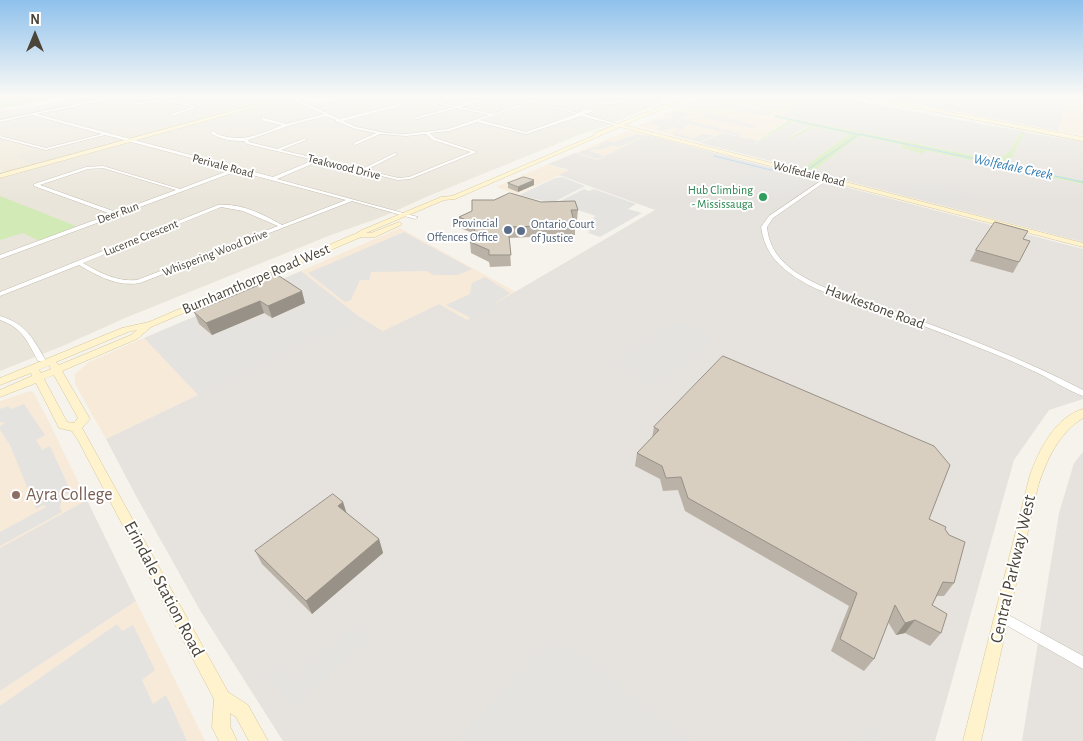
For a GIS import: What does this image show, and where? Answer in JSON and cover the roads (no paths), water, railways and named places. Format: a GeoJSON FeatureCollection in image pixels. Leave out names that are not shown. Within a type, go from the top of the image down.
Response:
{"type":"FeatureCollection","features":[{"type":"Feature","properties":{"kind":"street","name":"Perivale Road"},"geometry":{"type":"LineString","coordinates":[[92,131],[415,217]]}},
{"type":"Feature","properties":{"kind":"street"},"geometry":{"type":"LineString","coordinates":[[0,176],[167,131]]}},
{"type":"Feature","properties":{"kind":"street"},"geometry":{"type":"LineString","coordinates":[[245,140],[271,131]]}},
{"type":"Feature","properties":{"kind":"street"},"geometry":{"type":"LineString","coordinates":[[368,131],[396,135],[428,134],[446,131]]}},
{"type":"Feature","properties":{"kind":"street","name":"Burnhamthorpe Road West"},"geometry":{"type":"LineString","coordinates":[[0,394],[50,363],[134,337],[152,324],[360,235],[364,231],[443,198],[453,198],[614,131]]}},
{"type":"Feature","properties":{"kind":"street","name":"Wolfedale Road"},"geometry":{"type":"LineString","coordinates":[[640,131],[1083,246]]}},
{"type":"Feature","properties":{"kind":"street"},"geometry":{"type":"LineString","coordinates":[[1039,131],[1083,139]]}},
{"type":"Feature","properties":{"kind":"street","name":"Teakwood Drive"},"geometry":{"type":"LineString","coordinates":[[212,132],[215,135],[233,140],[245,140],[248,143],[395,179],[406,179],[475,152],[434,140],[428,134]]}},
{"type":"Feature","properties":{"kind":"street"},"geometry":{"type":"LineString","coordinates":[[355,144],[379,133]]}},
{"type":"Feature","properties":{"kind":"street"},"geometry":{"type":"LineString","coordinates":[[0,137],[46,149],[105,134]]}},
{"type":"Feature","properties":{"kind":"street"},"geometry":{"type":"LineString","coordinates":[[276,150],[305,140]]}},
{"type":"Feature","properties":{"kind":"street"},"geometry":{"type":"LineString","coordinates":[[361,171],[395,154]]}},
{"type":"Feature","properties":{"kind":"street"},"geometry":{"type":"LineString","coordinates":[[273,179],[318,160]]}},
{"type":"Feature","properties":{"kind":"street"},"geometry":{"type":"LineString","coordinates":[[115,214],[36,185],[88,168],[103,167],[180,190]]}},
{"type":"Feature","properties":{"kind":"street","name":"Deer Run"},"geometry":{"type":"LineString","coordinates":[[0,257],[235,170]]}},
{"type":"Feature","properties":{"kind":"street","name":"Hawkestone Road"},"geometry":{"type":"LineString","coordinates":[[827,179],[771,217],[764,227],[765,239],[774,255],[783,265],[813,284],[1007,357],[1083,393]]}},
{"type":"Feature","properties":{"kind":"street","name":"Burnhamthorpe Road West"},"geometry":{"type":"LineString","coordinates":[[360,235],[372,236],[452,202],[453,198]]}},
{"type":"Feature","properties":{"kind":"street","name":"Whispering Wood Drive"},"geometry":{"type":"LineString","coordinates":[[80,263],[118,282],[128,284],[138,282],[350,200]]}},
{"type":"Feature","properties":{"kind":"street","name":"Lucerne Crescent"},"geometry":{"type":"LineString","coordinates":[[0,294],[220,206],[238,208],[283,227]]}},
{"type":"Feature","properties":{"kind":"street"},"geometry":{"type":"LineString","coordinates":[[0,318],[16,323],[26,331],[50,363],[84,419],[76,428]]}},
{"type":"Feature","properties":{"kind":"street"},"geometry":{"type":"LineString","coordinates":[[36,373],[50,363]]}},
{"type":"Feature","properties":{"kind":"street","name":"Burnhamthorpe Road West"},"geometry":{"type":"LineString","coordinates":[[0,382],[36,373]]}},
{"type":"Feature","properties":{"kind":"street","name":"Erindale Station Road"},"geometry":{"type":"LineString","coordinates":[[36,373],[64,425],[76,428],[83,438],[222,698],[242,711],[260,741]]}},
{"type":"Feature","properties":{"kind":"street","name":"Central Parkway West"},"geometry":{"type":"LineString","coordinates":[[972,741],[1041,457],[1058,432],[1083,413]]}},
{"type":"Feature","properties":{"kind":"street"},"geometry":{"type":"LineString","coordinates":[[1003,617],[1083,663]]}},
{"type":"Feature","properties":{"kind":"street"},"geometry":{"type":"LineString","coordinates":[[222,698],[221,727],[228,741]]}},
{"type":"Feature","properties":{"kind":"waterway"},"geometry":{"type":"LineString","coordinates":[[841,131],[856,134]]}},
{"type":"Feature","properties":{"kind":"waterway","name":"Wolfedale Creek"},"geometry":{"type":"LineString","coordinates":[[807,170],[859,134],[1083,182]]}},
{"type":"Feature","properties":{"kind":"waterway","name":"Wolfedale Creek"},"geometry":{"type":"LineString","coordinates":[[714,156],[771,170],[783,171]]}},
{"type":"Feature","properties":{"kind":"place","name":"Hub Climbing - Mississauga"},"geometry":{"type":"Point","coordinates":[763,197]}},
{"type":"Feature","properties":{"kind":"place","name":"Provincial Offences Office"},"geometry":{"type":"Point","coordinates":[508,230]}},
{"type":"Feature","properties":{"kind":"place","name":"Ontario Court of Justice"},"geometry":{"type":"Point","coordinates":[521,231]}},
{"type":"Feature","properties":{"kind":"place","name":"Ayra College"},"geometry":{"type":"Point","coordinates":[16,495]}}]}
